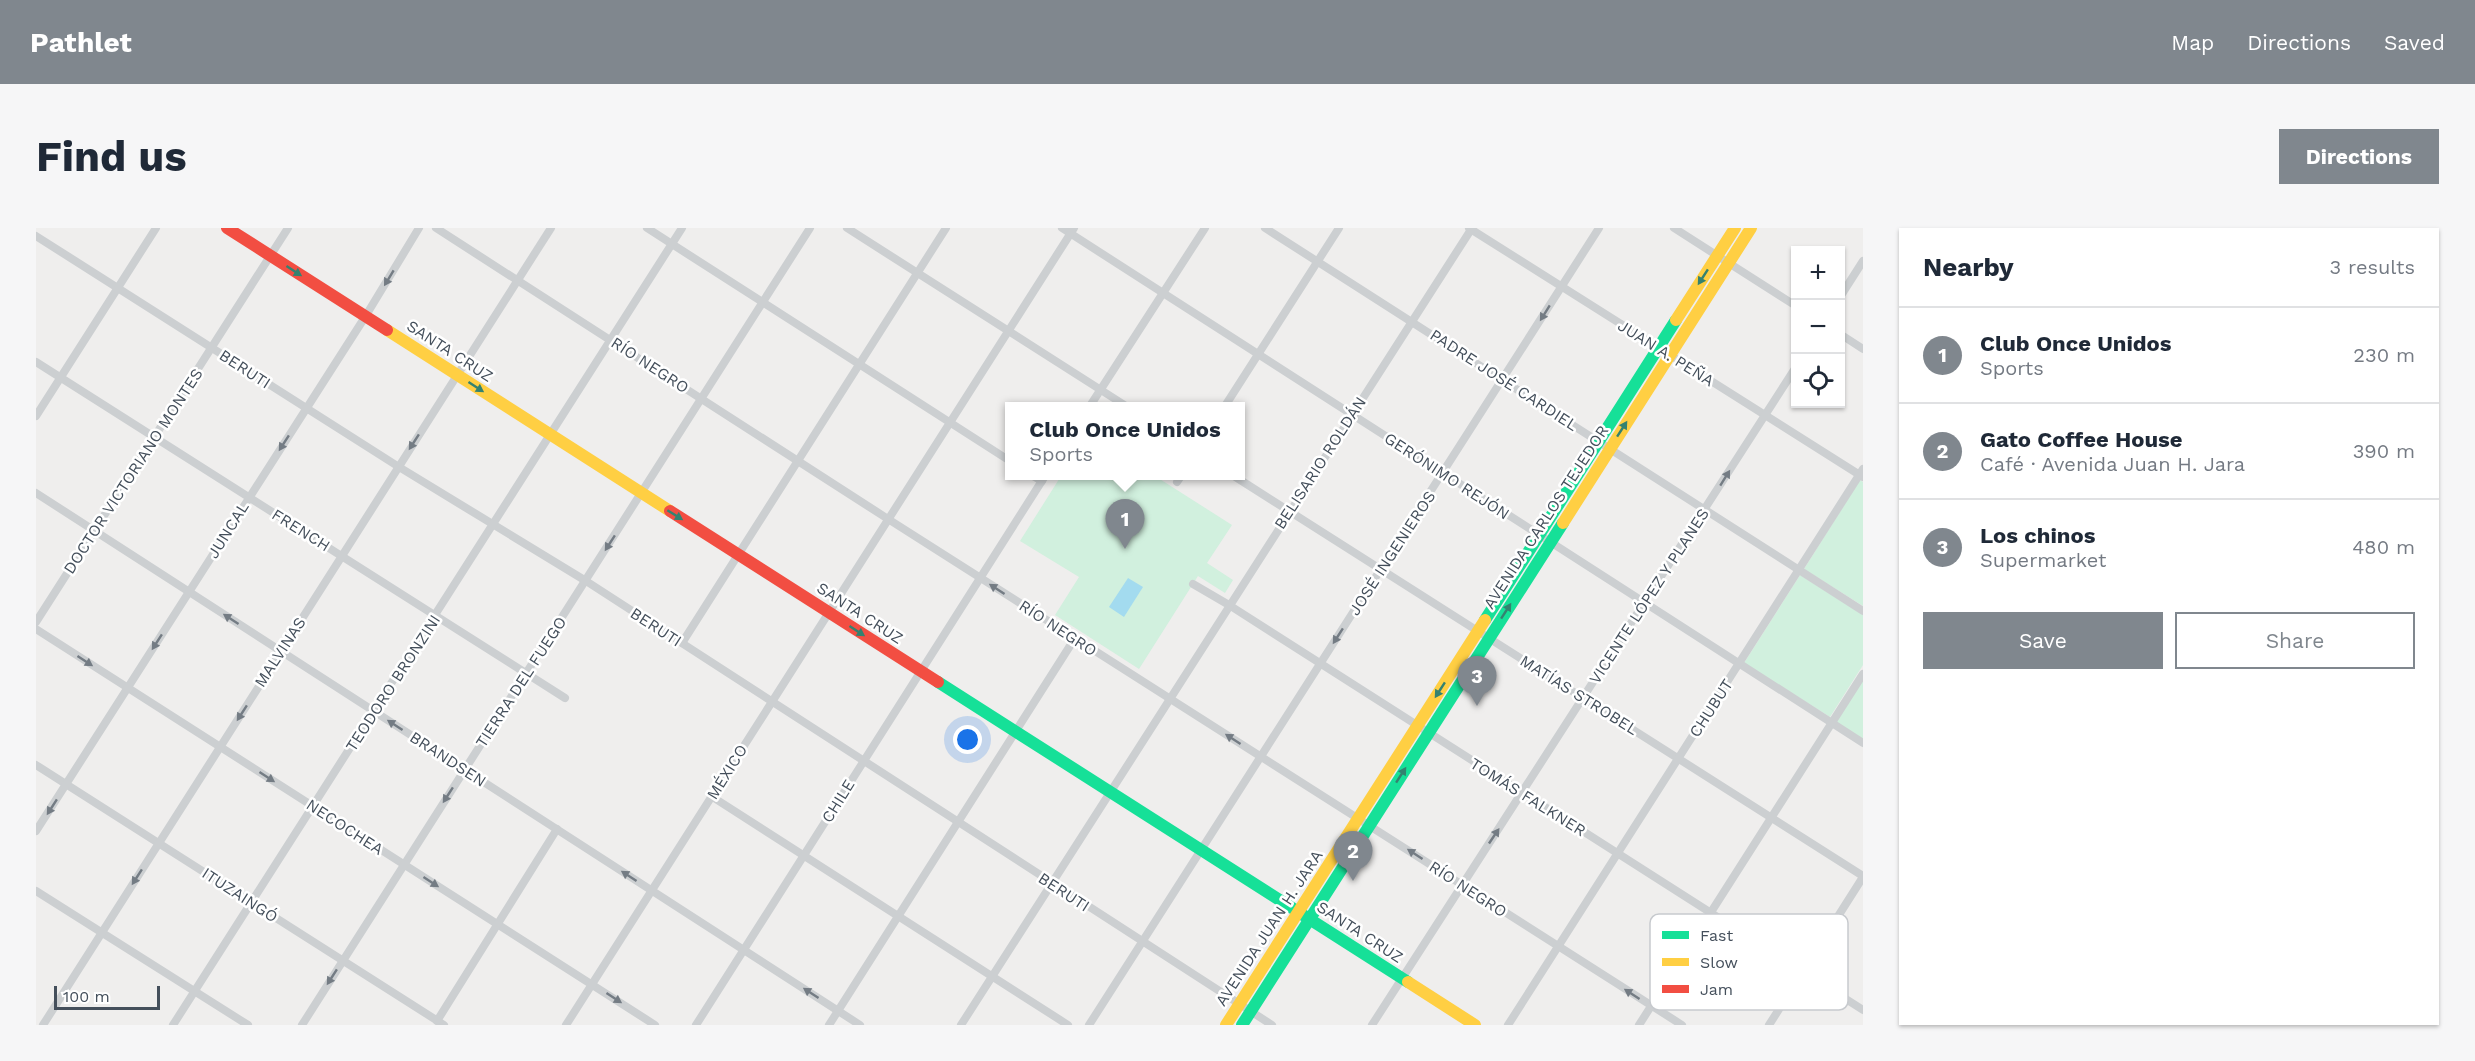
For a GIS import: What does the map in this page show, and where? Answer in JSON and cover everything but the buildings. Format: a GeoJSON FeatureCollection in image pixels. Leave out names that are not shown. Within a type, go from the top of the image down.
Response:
{"type":"FeatureCollection","features":[{"type":"Feature","properties":{"kind":"main road","name":"SANTA CRUZ"},"geometry":{"type":"LineString","coordinates":[[226,228],[1475,1025]]}},
{"type":"Feature","properties":{"kind":"main road","name":"AVENIDA CARLOS TEJEDOR"},"geometry":{"type":"LineString","coordinates":[[1364,821],[1422,730],[1477,632],[1735,228]]}},
{"type":"Feature","properties":{"kind":"main road","name":"AVENIDA CARLOS TEJEDOR"},"geometry":{"type":"LineString","coordinates":[[1422,730],[1488,639],[1751,228]]}},
{"type":"Feature","properties":{"kind":"main road","name":"AVENIDA JUAN H. JARA"},"geometry":{"type":"LineString","coordinates":[[1242,1025],[1304,916],[1364,821]]}},
{"type":"Feature","properties":{"kind":"main road","name":"AVENIDA JUAN H. JARA"},"geometry":{"type":"LineString","coordinates":[[1226,1025],[1304,916]]}},
{"type":"Feature","properties":{"kind":"street"},"geometry":{"type":"LineString","coordinates":[[36,416],[156,228]]}},
{"type":"Feature","properties":{"kind":"street","name":"DOCTOR VICTORIANO MONTES"},"geometry":{"type":"LineString","coordinates":[[36,622],[288,228]]}},
{"type":"Feature","properties":{"kind":"street","name":"JUNCAL"},"geometry":{"type":"LineString","coordinates":[[36,831],[365,317],[419,228]]}},
{"type":"Feature","properties":{"kind":"street","name":"RÍO NEGRO"},"geometry":{"type":"LineString","coordinates":[[436,228],[1650,1005]]}},
{"type":"Feature","properties":{"kind":"street","name":"MALVINAS"},"geometry":{"type":"LineString","coordinates":[[39,1024],[102,933],[551,228]]}},
{"type":"Feature","properties":{"kind":"street"},"geometry":{"type":"LineString","coordinates":[[647,228],[1005,458]]}},
{"type":"Feature","properties":{"kind":"street","name":"TEODORO BRONZINI"},"geometry":{"type":"LineString","coordinates":[[173,1025],[682,228]]}},
{"type":"Feature","properties":{"kind":"street","name":"TIERRA DEL FUEGO"},"geometry":{"type":"LineString","coordinates":[[302,1025],[810,228]]}},
{"type":"Feature","properties":{"kind":"street"},"geometry":{"type":"LineString","coordinates":[[847,228],[1120,402]]}},
{"type":"Feature","properties":{"kind":"street"},"geometry":{"type":"LineString","coordinates":[[682,643],[946,228]]}},
{"type":"Feature","properties":{"kind":"street","name":"GERÓNIMO REJÓN"},"geometry":{"type":"LineString","coordinates":[[1062,228],[1072,231],[1162,294],[1863,743]]}},
{"type":"Feature","properties":{"kind":"street"},"geometry":{"type":"LineString","coordinates":[[1093,402],[1204,228]]}},
{"type":"Feature","properties":{"kind":"street","name":"PADRE JOSÉ CARDIEL"},"geometry":{"type":"LineString","coordinates":[[1265,228],[1863,611]]}},
{"type":"Feature","properties":{"kind":"street"},"geometry":{"type":"LineString","coordinates":[[1228,402],[1339,228]]}},
{"type":"Feature","properties":{"kind":"street","name":"JUAN A. PEÑA"},"geometry":{"type":"LineString","coordinates":[[1470,228],[1669,356],[1862,473]]}},
{"type":"Feature","properties":{"kind":"street","name":"BELISARIO ROLDÁN"},"geometry":{"type":"LineString","coordinates":[[961,1025],[1470,228]]}},
{"type":"Feature","properties":{"kind":"street","name":"JOSÉ INGENIEROS"},"geometry":{"type":"LineString","coordinates":[[1089,1025],[1599,228]]}},
{"type":"Feature","properties":{"kind":"street"},"geometry":{"type":"LineString","coordinates":[[1674,228],[1791,303]]}},
{"type":"Feature","properties":{"kind":"street","name":"MÉXICO"},"geometry":{"type":"LineString","coordinates":[[566,1025],[1072,231]]}},
{"type":"Feature","properties":{"kind":"street","name":"BERUTI"},"geometry":{"type":"LineString","coordinates":[[36,236],[399,467],[586,581],[1272,1025]]}},
{"type":"Feature","properties":{"kind":"street"},"geometry":{"type":"LineString","coordinates":[[1845,289],[1863,261]]}},
{"type":"Feature","properties":{"kind":"street"},"geometry":{"type":"LineString","coordinates":[[1845,337],[1863,349]]}},
{"type":"Feature","properties":{"kind":"street","name":"FRENCH"},"geometry":{"type":"LineString","coordinates":[[36,362],[565,698]]}},
{"type":"Feature","properties":{"kind":"street","name":"VICENTE LÓPEZ Y PLANES"},"geometry":{"type":"LineString","coordinates":[[1372,1025],[1791,375]]}},
{"type":"Feature","properties":{"kind":"street","name":"CHUBUT"},"geometry":{"type":"LineString","coordinates":[[1508,1025],[1862,473]]}},
{"type":"Feature","properties":{"kind":"street","name":"CHILE"},"geometry":{"type":"LineString","coordinates":[[696,1025],[1043,480]]}},
{"type":"Feature","properties":{"kind":"street","name":"MATÍAS STROBEL"},"geometry":{"type":"LineString","coordinates":[[1240,480],[1863,877]]}},
{"type":"Feature","properties":{"kind":"street","name":"BRANDSEN"},"geometry":{"type":"LineString","coordinates":[[36,493],[860,1025]]}},
{"type":"Feature","properties":{"kind":"street","name":"TOMÁS FALKNER"},"geometry":{"type":"LineString","coordinates":[[1193,584],[1710,913]]}},
{"type":"Feature","properties":{"kind":"street","name":"NECOCHEA"},"geometry":{"type":"LineString","coordinates":[[36,629],[655,1025]]}},
{"type":"Feature","properties":{"kind":"street"},"geometry":{"type":"LineString","coordinates":[[829,1025],[1075,638]]}},
{"type":"Feature","properties":{"kind":"street"},"geometry":{"type":"LineString","coordinates":[[1710,913],[1863,674]]}},
{"type":"Feature","properties":{"kind":"street","name":"ITUZAINGÓ"},"geometry":{"type":"LineString","coordinates":[[36,765],[440,1023]]}},
{"type":"Feature","properties":{"kind":"street"},"geometry":{"type":"LineString","coordinates":[[711,796],[1068,1025]]}},
{"type":"Feature","properties":{"kind":"street"},"geometry":{"type":"LineString","coordinates":[[440,1023],[497,924],[556,829]]}},
{"type":"Feature","properties":{"kind":"street"},"geometry":{"type":"LineString","coordinates":[[1839,914],[1863,877]]}},
{"type":"Feature","properties":{"kind":"street"},"geometry":{"type":"LineString","coordinates":[[36,891],[248,1025]]}},
{"type":"Feature","properties":{"kind":"street","name":"TOMÁS FALKNER"},"geometry":{"type":"LineString","coordinates":[[1848,1001],[1863,1010]]}},
{"type":"Feature","properties":{"kind":"street"},"geometry":{"type":"LineString","coordinates":[[1639,1025],[1650,1008]]}},
{"type":"Feature","properties":{"kind":"street","name":"RÍO NEGRO"},"geometry":{"type":"LineString","coordinates":[[1658,1010],[1682,1025]]}},
{"type":"Feature","properties":{"kind":"street"},"geometry":{"type":"LineString","coordinates":[[1768,1025],[1778,1010]]}},
{"type":"Feature","properties":{"kind":"green space"},"geometry":{"type":"Polygon","coordinates":[[[1058,480],[1161,480],[1232,525],[1207,563],[1233,580],[1225,593],[1198,576],[1139,669],[1055,615],[1079,577],[1020,541],[1058,480]]]}},
{"type":"Feature","properties":{"kind":"green space"},"geometry":{"type":"Polygon","coordinates":[[[1860,480],[1863,482],[1863,606],[1804,569],[1860,480]]]}},
{"type":"Feature","properties":{"kind":"green space"},"geometry":{"type":"Polygon","coordinates":[[[1800,575],[1863,615],[1863,665],[1830,717],[1744,663],[1800,575]]]}},
{"type":"Feature","properties":{"kind":"green space"},"geometry":{"type":"Polygon","coordinates":[[[1863,680],[1863,739],[1836,722],[1863,680]]]}},
{"type":"Feature","properties":{"kind":"water"},"geometry":{"type":"Polygon","coordinates":[[[1128,578],[1143,587],[1124,617],[1109,607],[1128,578]]]}},
{"type":"Feature","properties":{"kind":"traffic: fast"},"geometry":{"type":"LineString","coordinates":[[1485,620],[1676,320]]}},
{"type":"Feature","properties":{"kind":"traffic: fast"},"geometry":{"type":"LineString","coordinates":[[1242,1025],[1563,523]]}},
{"type":"Feature","properties":{"kind":"traffic: fast"},"geometry":{"type":"LineString","coordinates":[[938,682],[1408,982]]}},
{"type":"Feature","properties":{"kind":"traffic: slow"},"geometry":{"type":"LineString","coordinates":[[1676,320],[1735,228]]}},
{"type":"Feature","properties":{"kind":"traffic: slow"},"geometry":{"type":"LineString","coordinates":[[1563,523],[1751,228]]}},
{"type":"Feature","properties":{"kind":"traffic: slow"},"geometry":{"type":"LineString","coordinates":[[387,330],[670,511]]}},
{"type":"Feature","properties":{"kind":"traffic: slow"},"geometry":{"type":"LineString","coordinates":[[1226,1025],[1485,620]]}},
{"type":"Feature","properties":{"kind":"traffic: slow"},"geometry":{"type":"LineString","coordinates":[[1408,982],[1475,1025]]}},
{"type":"Feature","properties":{"kind":"traffic: jam"},"geometry":{"type":"LineString","coordinates":[[227,228],[387,330]]}},
{"type":"Feature","properties":{"kind":"traffic: jam"},"geometry":{"type":"LineString","coordinates":[[670,511],[938,682]]}},
{"type":"Feature","properties":{"kind":"place","name":"Club Once Unidos"},"geometry":{"type":"Point","coordinates":[1125,549]}},
{"type":"Feature","properties":{"kind":"place","name":"Los chinos"},"geometry":{"type":"Point","coordinates":[1477,706]}},
{"type":"Feature","properties":{"kind":"place","name":"Gato Coffee House"},"geometry":{"type":"Point","coordinates":[1353,881]}}]}
